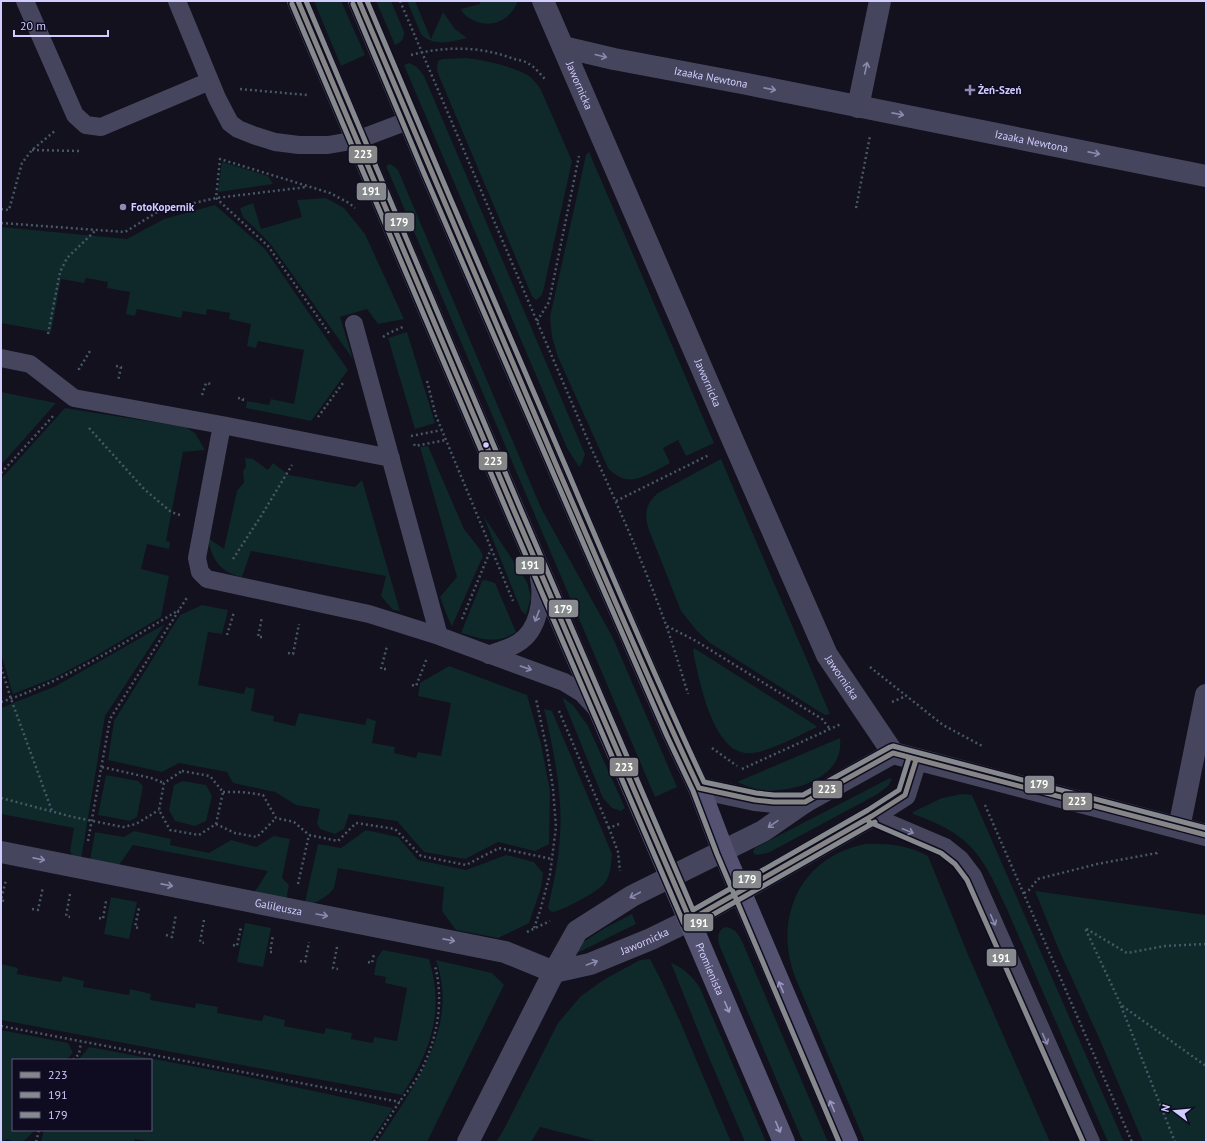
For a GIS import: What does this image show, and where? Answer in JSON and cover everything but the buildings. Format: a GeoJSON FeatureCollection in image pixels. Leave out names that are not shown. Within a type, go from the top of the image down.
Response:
{"type":"FeatureCollection","features":[{"type":"Feature","properties":{"kind":"street","name":"Promienista"},"geometry":{"type":"LineString","coordinates":[[298,1],[536,564],[784,1142]]}},
{"type":"Feature","properties":{"kind":"street"},"geometry":{"type":"LineString","coordinates":[[359,1],[670,726],[699,788],[740,892],[847,1142]]}},
{"type":"Feature","properties":{"kind":"street","name":"Jawornicka"},"geometry":{"type":"LineString","coordinates":[[543,1],[826,655],[893,753]]}},
{"type":"Feature","properties":{"kind":"street"},"geometry":{"type":"LineString","coordinates":[[858,107],[880,1]]}},
{"type":"Feature","properties":{"kind":"street","name":"Izaaka Newtona"},"geometry":{"type":"LineString","coordinates":[[564,47],[614,59],[1206,176]]}},
{"type":"Feature","properties":{"kind":"street"},"geometry":{"type":"LineString","coordinates":[[1179,828],[1206,695]]}},
{"type":"Feature","properties":{"kind":"street"},"geometry":{"type":"LineString","coordinates":[[468,1142],[554,972],[577,931],[632,896],[764,831],[805,802],[893,753],[1206,835]]}},
{"type":"Feature","properties":{"kind":"street","name":"Jawornicka"},"geometry":{"type":"LineString","coordinates":[[554,972],[590,964],[690,920],[872,816],[905,795],[916,760]]}},
{"type":"Feature","properties":{"kind":"street"},"geometry":{"type":"LineString","coordinates":[[699,788],[755,800],[774,802],[805,802]]}},
{"type":"Feature","properties":{"kind":"street","name":"Galileusza"},"geometry":{"type":"LineString","coordinates":[[1,852],[505,952],[554,972]]}},
{"type":"Feature","properties":{"kind":"lane"},"geometry":{"type":"LineString","coordinates":[[25,1],[75,115],[86,125],[101,126],[210,81]]}},
{"type":"Feature","properties":{"kind":"lane"},"geometry":{"type":"LineString","coordinates":[[177,1],[217,98],[230,123],[238,129],[275,142],[299,145],[328,145],[357,140],[410,120]]}},
{"type":"Feature","properties":{"kind":"lane"},"geometry":{"type":"LineString","coordinates":[[354,324],[391,458],[446,639]]}},
{"type":"Feature","properties":{"kind":"lane"},"geometry":{"type":"LineString","coordinates":[[1,358],[30,364],[74,398],[391,458]]}},
{"type":"Feature","properties":{"kind":"lane"},"geometry":{"type":"LineString","coordinates":[[222,425],[197,558],[200,572],[207,579],[369,614],[446,639],[564,682],[582,693],[601,714]]}},
{"type":"Feature","properties":{"kind":"lane"},"geometry":{"type":"LineString","coordinates":[[489,655],[518,643],[526,635],[537,617],[541,602],[541,591],[536,564]]}},
{"type":"Feature","properties":{"kind":"lane"},"geometry":{"type":"LineString","coordinates":[[872,816],[946,847],[960,859],[969,870],[1091,1142]]}},
{"type":"Feature","properties":{"kind":"path"},"geometry":{"type":"LineString","coordinates":[[400,1],[592,450],[616,501],[666,626],[689,697]]}},
{"type":"Feature","properties":{"kind":"path"},"geometry":{"type":"LineString","coordinates":[[386,62],[422,52],[452,48],[467,49],[507,56],[529,64],[548,82]]}},
{"type":"Feature","properties":{"kind":"path"},"geometry":{"type":"LineString","coordinates":[[1,209],[9,210],[22,163],[32,150],[75,115]]}},
{"type":"Feature","properties":{"kind":"path"},"geometry":{"type":"LineString","coordinates":[[856,208],[871,134]]}},
{"type":"Feature","properties":{"kind":"path"},"geometry":{"type":"LineString","coordinates":[[537,321],[549,302],[579,155]]}},
{"type":"Feature","properties":{"kind":"path"},"geometry":{"type":"LineString","coordinates":[[216,198],[220,159],[340,197],[359,212]]}},
{"type":"Feature","properties":{"kind":"path"},"geometry":{"type":"LineString","coordinates":[[1,223],[125,232],[159,211],[216,198],[310,187]]}},
{"type":"Feature","properties":{"kind":"path"},"geometry":{"type":"LineString","coordinates":[[216,198],[268,246],[331,337]]}},
{"type":"Feature","properties":{"kind":"path"},"geometry":{"type":"LineString","coordinates":[[48,334],[60,272],[67,258],[96,230]]}},
{"type":"Feature","properties":{"kind":"path"},"geometry":{"type":"LineString","coordinates":[[81,376],[79,369],[90,351]]}},
{"type":"Feature","properties":{"kind":"path"},"geometry":{"type":"LineString","coordinates":[[116,366],[121,366],[118,382]]}},
{"type":"Feature","properties":{"kind":"path"},"geometry":{"type":"LineString","coordinates":[[427,381],[436,416],[526,635]]}},
{"type":"Feature","properties":{"kind":"path"},"geometry":{"type":"LineString","coordinates":[[201,398],[206,383],[211,384]]}},
{"type":"Feature","properties":{"kind":"path"},"geometry":{"type":"LineString","coordinates":[[1,473],[55,413]]}},
{"type":"Feature","properties":{"kind":"path"},"geometry":{"type":"LineString","coordinates":[[86,424],[144,489],[171,512],[204,522]]}},
{"type":"Feature","properties":{"kind":"path"},"geometry":{"type":"LineString","coordinates":[[414,436],[442,430]]}},
{"type":"Feature","properties":{"kind":"path"},"geometry":{"type":"LineString","coordinates":[[416,446],[446,440]]}},
{"type":"Feature","properties":{"kind":"path"},"geometry":{"type":"LineString","coordinates":[[216,582],[261,516],[305,441]]}},
{"type":"Feature","properties":{"kind":"path"},"geometry":{"type":"LineString","coordinates":[[616,501],[734,443]]}},
{"type":"Feature","properties":{"kind":"path"},"geometry":{"type":"LineString","coordinates":[[446,639],[491,549]]}},
{"type":"Feature","properties":{"kind":"path"},"geometry":{"type":"LineString","coordinates":[[87,847],[110,719],[188,596]]}},
{"type":"Feature","properties":{"kind":"path"},"geometry":{"type":"LineString","coordinates":[[227,635],[236,606]]}},
{"type":"Feature","properties":{"kind":"path"},"geometry":{"type":"LineString","coordinates":[[1,702],[56,680],[94,661],[180,610]]}},
{"type":"Feature","properties":{"kind":"path"},"geometry":{"type":"LineString","coordinates":[[262,637],[258,637],[264,611]]}},
{"type":"Feature","properties":{"kind":"path"},"geometry":{"type":"LineString","coordinates":[[288,653],[293,654],[301,618]]}},
{"type":"Feature","properties":{"kind":"path"},"geometry":{"type":"LineString","coordinates":[[666,626],[696,641],[815,715],[830,729]]}},
{"type":"Feature","properties":{"kind":"path"},"geometry":{"type":"LineString","coordinates":[[386,670],[382,668],[387,646]]}},
{"type":"Feature","properties":{"kind":"path"},"geometry":{"type":"LineString","coordinates":[[412,685],[416,686],[430,652]]}},
{"type":"Feature","properties":{"kind":"path"},"geometry":{"type":"LineString","coordinates":[[866,663],[944,725],[989,750]]}},
{"type":"Feature","properties":{"kind":"path"},"geometry":{"type":"LineString","coordinates":[[1,667],[11,699],[52,811]]}},
{"type":"Feature","properties":{"kind":"path"},"geometry":{"type":"LineString","coordinates":[[544,674],[609,828]]}},
{"type":"Feature","properties":{"kind":"path"},"geometry":{"type":"LineString","coordinates":[[534,928],[546,889],[552,860],[556,827],[553,788],[536,700],[544,674]]}},
{"type":"Feature","properties":{"kind":"path"},"geometry":{"type":"LineString","coordinates":[[710,744],[713,750],[741,769]]}},
{"type":"Feature","properties":{"kind":"path"},"geometry":{"type":"LineString","coordinates":[[102,767],[150,778],[164,783]]}},
{"type":"Feature","properties":{"kind":"path"},"geometry":{"type":"LineString","coordinates":[[182,771],[210,776],[223,792],[216,824],[199,835],[170,830],[159,810],[164,783],[182,771]]}},
{"type":"Feature","properties":{"kind":"path"},"geometry":{"type":"LineString","coordinates":[[223,792],[242,792],[264,795],[276,818],[294,822],[309,836],[338,841],[356,823],[395,829],[421,856],[466,865],[499,848],[552,860]]}},
{"type":"Feature","properties":{"kind":"path"},"geometry":{"type":"LineString","coordinates":[[1,798],[73,817],[123,827],[136,824],[159,810]]}},
{"type":"Feature","properties":{"kind":"path"},"geometry":{"type":"LineString","coordinates":[[983,802],[1132,1142]]}},
{"type":"Feature","properties":{"kind":"path"},"geometry":{"type":"LineString","coordinates":[[216,824],[235,833],[257,837],[276,818]]}},
{"type":"Feature","properties":{"kind":"path"},"geometry":{"type":"LineString","coordinates":[[293,910],[309,836]]}},
{"type":"Feature","properties":{"kind":"path"},"geometry":{"type":"LineString","coordinates":[[1024,893],[1029,890],[1038,879],[1097,864],[1157,853],[1158,847]]}},
{"type":"Feature","properties":{"kind":"path"},"geometry":{"type":"LineString","coordinates":[[4,900],[1,900],[6,877]]}},
{"type":"Feature","properties":{"kind":"path"},"geometry":{"type":"LineString","coordinates":[[32,910],[38,910],[44,884]]}},
{"type":"Feature","properties":{"kind":"path"},"geometry":{"type":"LineString","coordinates":[[70,917],[66,916],[71,889]]}},
{"type":"Feature","properties":{"kind":"path"},"geometry":{"type":"LineString","coordinates":[[99,918],[103,919],[107,897]]}},
{"type":"Feature","properties":{"kind":"path"},"geometry":{"type":"LineString","coordinates":[[138,928],[135,927],[140,902]]}},
{"type":"Feature","properties":{"kind":"path"},"geometry":{"type":"LineString","coordinates":[[166,935],[172,937],[177,909]]}},
{"type":"Feature","properties":{"kind":"path"},"geometry":{"type":"LineString","coordinates":[[204,943],[200,942],[205,914]]}},
{"type":"Feature","properties":{"kind":"path"},"geometry":{"type":"LineString","coordinates":[[233,945],[237,946],[242,921]]}},
{"type":"Feature","properties":{"kind":"path"},"geometry":{"type":"LineString","coordinates":[[1175,1142],[1121,1005],[1085,928],[1127,953],[1165,946],[1206,944]]}},
{"type":"Feature","properties":{"kind":"path"},"geometry":{"type":"LineString","coordinates":[[272,952],[270,952],[273,933]]}},
{"type":"Feature","properties":{"kind":"path"},"geometry":{"type":"LineString","coordinates":[[338,940],[333,968],[338,968]]}},
{"type":"Feature","properties":{"kind":"path"},"geometry":{"type":"LineString","coordinates":[[300,961],[305,962],[309,941]]}},
{"type":"Feature","properties":{"kind":"path"},"geometry":{"type":"LineString","coordinates":[[374,1142],[416,1079],[424,1063],[436,1028],[440,998],[435,965]]}},
{"type":"Feature","properties":{"kind":"path"},"geometry":{"type":"LineString","coordinates":[[1121,1005],[1206,1066]]}},
{"type":"Feature","properties":{"kind":"path"},"geometry":{"type":"LineString","coordinates":[[1,1026],[400,1102]]}},
{"type":"Feature","properties":{"kind":"path"},"geometry":{"type":"LineString","coordinates":[[74,1059],[78,1054],[81,1042]]}},
{"type":"Feature","properties":{"kind":"path"},"geometry":{"type":"LineString","coordinates":[[36,1142],[39,1131]]}},
{"type":"Feature","properties":{"kind":"green space"},"geometry":{"type":"Polygon","coordinates":[[[314,1],[341,1],[365,55],[341,66],[314,1]]]}},
{"type":"Feature","properties":{"kind":"green space"},"geometry":{"type":"Polygon","coordinates":[[[376,1],[391,1],[404,32],[404,37],[402,40],[395,45],[376,1]]]}},
{"type":"Feature","properties":{"kind":"green space"},"geometry":{"type":"Polygon","coordinates":[[[407,1],[415,1],[431,39],[443,12],[455,29],[467,38],[455,41],[437,42],[426,38],[421,34],[407,1]]]}},
{"type":"Feature","properties":{"kind":"green space"},"geometry":{"type":"Polygon","coordinates":[[[480,1],[518,1],[511,13],[501,21],[488,24],[471,19],[465,15],[461,9],[480,4],[480,1]]]}},
{"type":"Feature","properties":{"kind":"green space"},"geometry":{"type":"Polygon","coordinates":[[[465,58],[507,67],[523,73],[533,79],[541,90],[572,161],[543,292],[536,300],[532,296],[437,70],[438,61],[442,59],[465,58]]]}},
{"type":"Feature","properties":{"kind":"green space"},"geometry":{"type":"Polygon","coordinates":[[[409,63],[417,67],[424,76],[585,454],[579,467],[567,448],[404,65],[409,63]]]}},
{"type":"Feature","properties":{"kind":"green space"},"geometry":{"type":"Polygon","coordinates":[[[589,152],[714,443],[686,456],[678,440],[663,448],[670,463],[639,478],[623,478],[616,475],[608,468],[558,357],[552,337],[550,317],[586,155],[589,152]]]}},
{"type":"Feature","properties":{"kind":"green space"},"geometry":{"type":"Polygon","coordinates":[[[222,162],[268,176],[273,184],[218,192],[222,162]]]}},
{"type":"Feature","properties":{"kind":"green space"},"geometry":{"type":"Polygon","coordinates":[[[389,164],[398,170],[541,508],[613,638],[677,787],[655,797],[386,166],[389,164]]]}},
{"type":"Feature","properties":{"kind":"green space"},"geometry":{"type":"Polygon","coordinates":[[[326,198],[344,208],[365,234],[404,319],[378,324],[367,309],[340,317],[353,359],[269,242],[243,217],[240,208],[253,203],[261,229],[302,217],[297,200],[326,198]]]}},
{"type":"Feature","properties":{"kind":"green space"},"geometry":{"type":"Polygon","coordinates":[[[215,205],[265,249],[348,370],[311,421],[246,408],[247,401],[269,405],[271,399],[294,404],[304,350],[258,341],[256,348],[247,346],[251,324],[229,319],[230,313],[207,309],[206,315],[183,311],[181,318],[137,309],[135,316],[126,314],[130,292],[107,288],[108,282],[86,278],[84,283],[61,279],[51,332],[1,323],[1,227],[127,239],[164,219],[215,205]]]}},
{"type":"Feature","properties":{"kind":"green space"},"geometry":{"type":"Polygon","coordinates":[[[407,332],[435,423],[415,429],[388,338],[407,332]]]}},
{"type":"Feature","properties":{"kind":"green space"},"geometry":{"type":"Polygon","coordinates":[[[1,392],[56,403],[1,465],[1,392]]]}},
{"type":"Feature","properties":{"kind":"green space"},"geometry":{"type":"Polygon","coordinates":[[[65,408],[185,427],[195,433],[205,450],[183,452],[166,541],[170,542],[169,549],[147,544],[141,569],[169,576],[161,617],[99,654],[54,678],[13,694],[1,654],[1,479],[65,408]]]}},
{"type":"Feature","properties":{"kind":"green space"},"geometry":{"type":"Polygon","coordinates":[[[428,446],[464,529],[479,548],[483,556],[452,626],[440,597],[457,577],[420,447],[428,446]]]}},
{"type":"Feature","properties":{"kind":"green space"},"geometry":{"type":"Polygon","coordinates":[[[245,458],[253,459],[268,470],[273,463],[289,475],[355,487],[362,480],[400,611],[393,610],[381,596],[386,576],[251,551],[242,577],[228,572],[218,564],[209,546],[208,538],[224,549],[237,491],[244,482],[243,471],[246,467],[245,458]]]}},
{"type":"Feature","properties":{"kind":"green space"},"geometry":{"type":"Polygon","coordinates":[[[721,459],[830,714],[825,715],[710,643],[697,631],[681,611],[649,530],[646,519],[648,506],[650,501],[658,493],[721,459]]]}},
{"type":"Feature","properties":{"kind":"green space"},"geometry":{"type":"Polygon","coordinates":[[[483,515],[527,582],[531,597],[526,615],[521,610],[483,515]]]}},
{"type":"Feature","properties":{"kind":"green space"},"geometry":{"type":"Polygon","coordinates":[[[485,580],[495,583],[516,632],[496,640],[483,639],[461,633],[482,581],[485,580]]]}},
{"type":"Feature","properties":{"kind":"green space"},"geometry":{"type":"Polygon","coordinates":[[[202,605],[228,610],[222,634],[208,632],[198,685],[244,694],[246,687],[255,689],[251,711],[274,716],[273,721],[295,726],[299,713],[365,725],[367,718],[376,721],[372,743],[395,747],[394,753],[416,758],[418,752],[441,756],[451,703],[418,696],[420,683],[449,666],[527,695],[541,744],[550,791],[549,844],[535,851],[498,842],[465,859],[424,852],[397,821],[349,814],[344,829],[335,834],[320,829],[317,823],[320,809],[296,805],[275,792],[233,783],[227,772],[179,763],[162,772],[108,760],[114,721],[180,615],[202,605]]]}},
{"type":"Feature","properties":{"kind":"green space"},"geometry":{"type":"Polygon","coordinates":[[[165,624],[105,716],[81,860],[72,855],[70,851],[74,828],[1,814],[1,708],[56,686],[165,624]]]}},
{"type":"Feature","properties":{"kind":"green space"},"geometry":{"type":"Polygon","coordinates":[[[694,648],[817,727],[767,750],[751,753],[738,751],[727,743],[710,714],[699,679],[693,651],[694,648]]]}},
{"type":"Feature","properties":{"kind":"green space"},"geometry":{"type":"Polygon","coordinates":[[[562,697],[573,705],[588,726],[625,808],[621,811],[612,808],[603,798],[562,697]]]}},
{"type":"Feature","properties":{"kind":"green space"},"geometry":{"type":"Polygon","coordinates":[[[544,709],[552,711],[612,854],[609,873],[604,884],[580,900],[565,908],[553,912],[550,911],[548,907],[559,852],[561,819],[559,788],[554,755],[544,709]]]}},
{"type":"Feature","properties":{"kind":"green space"},"geometry":{"type":"Polygon","coordinates":[[[840,738],[840,751],[835,762],[827,772],[817,779],[792,788],[779,790],[755,789],[737,782],[840,738]]]}},
{"type":"Feature","properties":{"kind":"green space"},"geometry":{"type":"Polygon","coordinates":[[[106,775],[138,781],[143,786],[137,817],[130,821],[98,815],[106,775]]]}},
{"type":"Feature","properties":{"kind":"green space"},"geometry":{"type":"Polygon","coordinates":[[[890,778],[892,779],[888,786],[876,795],[768,853],[757,855],[754,854],[753,851],[755,848],[890,778]]]}},
{"type":"Feature","properties":{"kind":"green space"},"geometry":{"type":"Polygon","coordinates":[[[183,781],[206,785],[212,796],[206,821],[195,826],[175,821],[169,810],[174,785],[183,781]]]}},
{"type":"Feature","properties":{"kind":"green space"},"geometry":{"type":"Polygon","coordinates":[[[962,794],[972,795],[1124,1142],[1108,1142],[1006,907],[981,860],[972,848],[961,838],[932,822],[913,814],[913,812],[942,798],[962,794]]]}},
{"type":"Feature","properties":{"kind":"green space"},"geometry":{"type":"Polygon","coordinates":[[[366,830],[398,837],[418,860],[466,870],[506,855],[534,862],[543,873],[541,888],[529,923],[498,938],[456,930],[442,911],[444,887],[338,868],[334,888],[329,894],[317,902],[305,902],[318,844],[341,848],[366,830]]]}},
{"type":"Feature","properties":{"kind":"green space"},"geometry":{"type":"Polygon","coordinates":[[[134,831],[171,839],[170,845],[209,853],[231,840],[256,847],[274,836],[290,839],[282,878],[289,885],[286,900],[254,893],[268,871],[133,845],[117,868],[90,861],[95,832],[124,837],[134,831]]]}},
{"type":"Feature","properties":{"kind":"green space"},"geometry":{"type":"Polygon","coordinates":[[[865,844],[905,847],[928,856],[969,957],[1050,1142],[865,1142],[795,977],[789,955],[788,933],[790,912],[797,893],[808,876],[824,862],[842,851],[865,844]]]}},
{"type":"Feature","properties":{"kind":"green space"},"geometry":{"type":"Polygon","coordinates":[[[1035,891],[1206,915],[1206,1142],[1143,1142],[1100,1040],[1059,950],[1035,891]]]}},
{"type":"Feature","properties":{"kind":"green space"},"geometry":{"type":"Polygon","coordinates":[[[111,897],[137,902],[129,939],[104,934],[111,897]]]}},
{"type":"Feature","properties":{"kind":"green space"},"geometry":{"type":"Polygon","coordinates":[[[632,914],[636,924],[579,952],[575,950],[577,946],[605,928],[632,914]]]}},
{"type":"Feature","properties":{"kind":"green space"},"geometry":{"type":"Polygon","coordinates":[[[245,923],[271,928],[263,967],[237,962],[245,923]]]}},
{"type":"Feature","properties":{"kind":"green space"},"geometry":{"type":"Polygon","coordinates":[[[725,927],[734,930],[742,941],[828,1142],[803,1142],[720,947],[718,935],[725,927]]]}},
{"type":"Feature","properties":{"kind":"green space"},"geometry":{"type":"Polygon","coordinates":[[[383,950],[429,959],[434,978],[436,996],[435,1013],[428,1046],[412,1079],[402,1095],[1,1020],[1,964],[18,968],[17,974],[61,982],[63,976],[84,981],[83,987],[129,995],[130,989],[151,994],[150,1000],[195,1008],[196,1003],[218,1007],[217,1013],[262,1021],[264,1015],[285,1020],[284,1026],[324,1034],[326,1028],[352,1033],[351,1039],[373,1043],[374,1037],[397,1041],[407,988],[385,983],[386,977],[374,975],[377,958],[383,950]]]}},
{"type":"Feature","properties":{"kind":"green space"},"geometry":{"type":"Polygon","coordinates":[[[650,959],[679,1019],[731,1142],[599,1142],[540,1127],[531,1142],[496,1142],[558,1023],[581,996],[605,979],[640,960],[650,959]]]}},
{"type":"Feature","properties":{"kind":"green space"},"geometry":{"type":"Polygon","coordinates":[[[436,960],[492,973],[504,985],[427,1142],[378,1142],[418,1078],[429,1056],[437,1033],[442,1010],[442,985],[436,960]]]}},
{"type":"Feature","properties":{"kind":"green space"},"geometry":{"type":"Polygon","coordinates":[[[671,963],[680,967],[687,973],[700,988],[766,1142],[745,1142],[671,963]]]}},
{"type":"Feature","properties":{"kind":"green space"},"geometry":{"type":"Polygon","coordinates":[[[1,1030],[68,1043],[73,1053],[67,1059],[12,1059],[12,1131],[34,1131],[23,1142],[16,1142],[6,1139],[1,1142],[1,1030]]]}},
{"type":"Feature","properties":{"kind":"green space"},"geometry":{"type":"Polygon","coordinates":[[[89,1047],[234,1074],[393,1108],[370,1142],[152,1142],[135,1139],[134,1142],[41,1142],[44,1131],[152,1131],[152,1059],[79,1059],[89,1047]]]}},
{"type":"Feature","properties":{"kind":"transit line","name":"223"},"geometry":{"type":"LineString","coordinates":[[298,1],[515,513],[690,920]]}},
{"type":"Feature","properties":{"kind":"transit line","name":"179"},"geometry":{"type":"LineString","coordinates":[[306,1],[521,510],[693,910],[868,810],[899,790],[909,758]]}},
{"type":"Feature","properties":{"kind":"transit line","name":"223"},"geometry":{"type":"LineString","coordinates":[[359,1],[610,589],[662,709],[699,788]]}},
{"type":"Feature","properties":{"kind":"transit line","name":"179"},"geometry":{"type":"LineString","coordinates":[[367,1],[633,624],[704,782],[756,793],[774,795],[803,795],[893,746],[1206,828]]}},
{"type":"Feature","properties":{"kind":"transit line","name":"191"},"geometry":{"type":"LineString","coordinates":[[292,4],[684,924],[689,927],[693,926],[875,822]]}},
{"type":"Feature","properties":{"kind":"transit line","name":"191"},"geometry":{"type":"LineString","coordinates":[[353,4],[423,171],[597,575],[667,736],[693,791],[717,854],[839,1142]]}},
{"type":"Feature","properties":{"kind":"transit line","name":"223"},"geometry":{"type":"LineString","coordinates":[[699,788],[755,800],[774,802],[805,802],[893,753],[1206,835]]}},
{"type":"Feature","properties":{"kind":"transit line","name":"223"},"geometry":{"type":"LineString","coordinates":[[690,920],[872,816],[905,795],[916,760]]}},
{"type":"Feature","properties":{"kind":"transit line","name":"191"},"geometry":{"type":"LineString","coordinates":[[869,822],[941,853],[955,864],[967,880],[1083,1142]]}},
{"type":"Feature","properties":{"kind":"place","name":"Żeń-Szeń"},"geometry":{"type":"Point","coordinates":[970,90]}},
{"type":"Feature","properties":{"kind":"place","name":"FotoKopernik"},"geometry":{"type":"Point","coordinates":[123,207]}}]}
